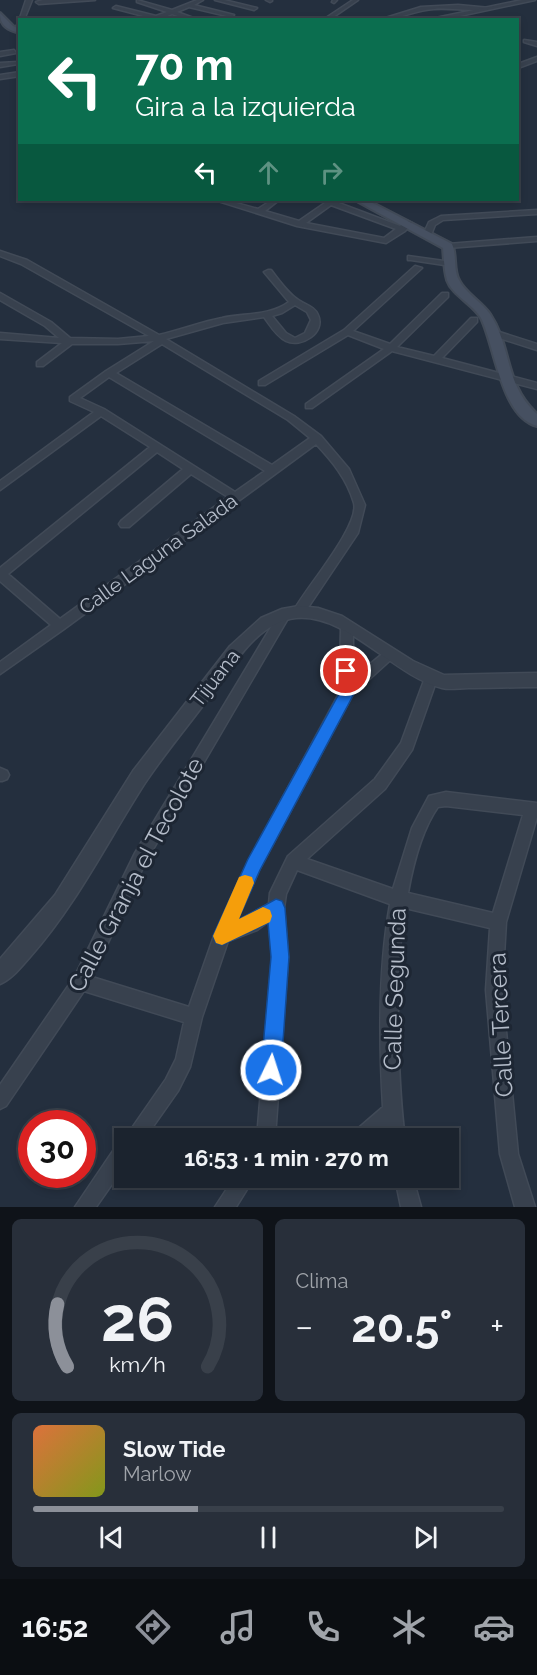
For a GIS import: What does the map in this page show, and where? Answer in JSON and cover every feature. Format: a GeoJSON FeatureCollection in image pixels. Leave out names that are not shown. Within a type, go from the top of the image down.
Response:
{"type":"FeatureCollection","features":[{"type":"Feature","properties":{"kind":"main road"},"geometry":{"type":"LineString","coordinates":[[1,20],[18,27]]}},
{"type":"Feature","properties":{"kind":"main road"},"geometry":{"type":"LineString","coordinates":[[362,201],[405,226],[428,234],[448,246],[453,281],[485,315],[493,333],[505,377],[521,407],[537,422]]}},
{"type":"Feature","properties":{"kind":"street"},"geometry":{"type":"LineString","coordinates":[[22,18],[29,0]]}},
{"type":"Feature","properties":{"kind":"street"},"geometry":{"type":"LineString","coordinates":[[39,2],[92,0]]}},
{"type":"Feature","properties":{"kind":"street"},"geometry":{"type":"LineString","coordinates":[[151,18],[118,6],[140,0],[190,18]]}},
{"type":"Feature","properties":{"kind":"street"},"geometry":{"type":"LineString","coordinates":[[182,0],[231,15]]}},
{"type":"Feature","properties":{"kind":"street"},"geometry":{"type":"LineString","coordinates":[[156,18],[201,0]]}},
{"type":"Feature","properties":{"kind":"street"},"geometry":{"type":"LineString","coordinates":[[217,0],[254,8]]}},
{"type":"Feature","properties":{"kind":"street"},"geometry":{"type":"LineString","coordinates":[[329,18],[356,0]]}},
{"type":"Feature","properties":{"kind":"street"},"geometry":{"type":"LineString","coordinates":[[439,18],[532,0]]}},
{"type":"Feature","properties":{"kind":"street"},"geometry":{"type":"LineString","coordinates":[[391,18],[432,6],[487,8]]}},
{"type":"Feature","properties":{"kind":"street"},"geometry":{"type":"LineString","coordinates":[[226,18],[238,12]]}},
{"type":"Feature","properties":{"kind":"street"},"geometry":{"type":"LineString","coordinates":[[174,18],[180,15]]}},
{"type":"Feature","properties":{"kind":"street"},"geometry":{"type":"LineString","coordinates":[[526,41],[537,44]]}},
{"type":"Feature","properties":{"kind":"street"},"geometry":{"type":"LineString","coordinates":[[0,54],[14,52]]}},
{"type":"Feature","properties":{"kind":"street"},"geometry":{"type":"LineString","coordinates":[[525,58],[535,60]]}},
{"type":"Feature","properties":{"kind":"street"},"geometry":{"type":"LineString","coordinates":[[519,66],[535,60]]}},
{"type":"Feature","properties":{"kind":"street"},"geometry":{"type":"LineString","coordinates":[[0,65],[16,63]]}},
{"type":"Feature","properties":{"kind":"street"},"geometry":{"type":"LineString","coordinates":[[0,77],[18,75]]}},
{"type":"Feature","properties":{"kind":"street"},"geometry":{"type":"LineString","coordinates":[[222,201],[300,224],[386,241],[405,226]]}},
{"type":"Feature","properties":{"kind":"street"},"geometry":{"type":"LineString","coordinates":[[259,212],[275,201]]}},
{"type":"Feature","properties":{"kind":"street"},"geometry":{"type":"LineString","coordinates":[[300,224],[328,201]]}},
{"type":"Feature","properties":{"kind":"street"},"geometry":{"type":"LineString","coordinates":[[332,201],[405,226]]}},
{"type":"Feature","properties":{"kind":"street"},"geometry":{"type":"LineString","coordinates":[[428,234],[432,224],[441,218],[537,212]]}},
{"type":"Feature","properties":{"kind":"street"},"geometry":{"type":"LineString","coordinates":[[448,246],[537,239]]}},
{"type":"Feature","properties":{"kind":"street","name":"Calle Granja el Tecolote"},"geometry":{"type":"LineString","coordinates":[[0,253],[24,262],[160,339],[291,418],[317,438],[344,470],[360,505],[351,533],[291,614],[140,858],[81,982],[0,1100]]}},
{"type":"Feature","properties":{"kind":"street"},"geometry":{"type":"LineString","coordinates":[[411,258],[451,264]]}},
{"type":"Feature","properties":{"kind":"street"},"geometry":{"type":"LineString","coordinates":[[262,383],[346,332],[418,268]]}},
{"type":"Feature","properties":{"kind":"street"},"geometry":{"type":"LineString","coordinates":[[266,314],[287,339],[294,341],[309,337],[315,321],[313,314],[294,302],[268,272]]}},
{"type":"Feature","properties":{"kind":"street"},"geometry":{"type":"LineString","coordinates":[[309,406],[391,348],[445,295]]}},
{"type":"Feature","properties":{"kind":"street"},"geometry":{"type":"LineString","coordinates":[[0,296],[48,324],[69,342]]}},
{"type":"Feature","properties":{"kind":"street"},"geometry":{"type":"LineString","coordinates":[[0,336],[69,342],[160,339],[224,320],[266,314],[286,308],[294,302]]}},
{"type":"Feature","properties":{"kind":"street"},"geometry":{"type":"LineString","coordinates":[[435,360],[474,320]]}},
{"type":"Feature","properties":{"kind":"street"},"geometry":{"type":"LineString","coordinates":[[346,332],[391,348],[537,386]]}},
{"type":"Feature","properties":{"kind":"street"},"geometry":{"type":"LineString","coordinates":[[493,333],[537,347]]}},
{"type":"Feature","properties":{"kind":"street"},"geometry":{"type":"LineString","coordinates":[[160,339],[74,400],[101,411],[235,497]]}},
{"type":"Feature","properties":{"kind":"street"},"geometry":{"type":"LineString","coordinates":[[40,364],[69,342]]}},
{"type":"Feature","properties":{"kind":"street"},"geometry":{"type":"LineString","coordinates":[[110,373],[273,470]]}},
{"type":"Feature","properties":{"kind":"street"},"geometry":{"type":"LineString","coordinates":[[0,486],[101,411]]}},
{"type":"Feature","properties":{"kind":"street","name":"Calle Laguna Salada"},"geometry":{"type":"LineString","coordinates":[[0,669],[317,438]]}},
{"type":"Feature","properties":{"kind":"street"},"geometry":{"type":"LineString","coordinates":[[60,626],[0,574],[158,446]]}},
{"type":"Feature","properties":{"kind":"street"},"geometry":{"type":"LineString","coordinates":[[125,524],[190,468]]}},
{"type":"Feature","properties":{"kind":"street"},"geometry":{"type":"LineString","coordinates":[[291,614],[324,616],[347,627],[431,679],[466,682],[537,681]]}},
{"type":"Feature","properties":{"kind":"street","name":"Tijuana"},"geometry":{"type":"LineString","coordinates":[[0,974],[33,939],[62,902],[132,789],[234,654],[259,627],[291,614]]}},
{"type":"Feature","properties":{"kind":"street"},"geometry":{"type":"LineString","coordinates":[[347,627],[348,690]]}},
{"type":"Feature","properties":{"kind":"street"},"geometry":{"type":"LineString","coordinates":[[141,1128],[172,1085],[184,1061],[194,1017],[222,936],[254,864],[348,690],[390,655]]}},
{"type":"Feature","properties":{"kind":"street"},"geometry":{"type":"LineString","coordinates":[[267,1128],[280,957],[276,908],[278,893],[293,861],[380,784],[407,746],[431,679]]}},
{"type":"Feature","properties":{"kind":"street","name":"Calle Segunda"},"geometry":{"type":"LineString","coordinates":[[394,1128],[389,1000],[392,944],[405,865],[427,810],[434,801],[446,799],[535,810]]}},
{"type":"Feature","properties":{"kind":"street","name":"Calle Tercera"},"geometry":{"type":"LineString","coordinates":[[525,1207],[509,1154],[494,990],[498,922],[535,810]]}},
{"type":"Feature","properties":{"kind":"street"},"geometry":{"type":"LineString","coordinates":[[293,861],[398,899],[498,922]]}},
{"type":"Feature","properties":{"kind":"street"},"geometry":{"type":"LineString","coordinates":[[222,936],[251,924],[276,908]]}},
{"type":"Feature","properties":{"kind":"street"},"geometry":{"type":"LineString","coordinates":[[81,982],[194,1017]]}},
{"type":"Feature","properties":{"kind":"street"},"geometry":{"type":"LineString","coordinates":[[372,1128],[392,1112]]}},
{"type":"Feature","properties":{"kind":"street"},"geometry":{"type":"LineString","coordinates":[[86,1207],[114,1166]]}},
{"type":"Feature","properties":{"kind":"street"},"geometry":{"type":"LineString","coordinates":[[225,1207],[239,1188]]}},
{"type":"Feature","properties":{"kind":"street"},"geometry":{"type":"LineString","coordinates":[[406,1188],[411,1207]]}},
{"type":"Feature","properties":{"kind":"slow traffic"},"geometry":{"type":"LineString","coordinates":[[245,883],[222,936],[251,924],[263,916]]}},
{"type":"Feature","properties":{"kind":"route"},"geometry":{"type":"LineString","coordinates":[[271,1070],[280,957],[276,908],[251,924],[222,936],[254,864],[348,690],[346,671]]}}]}
